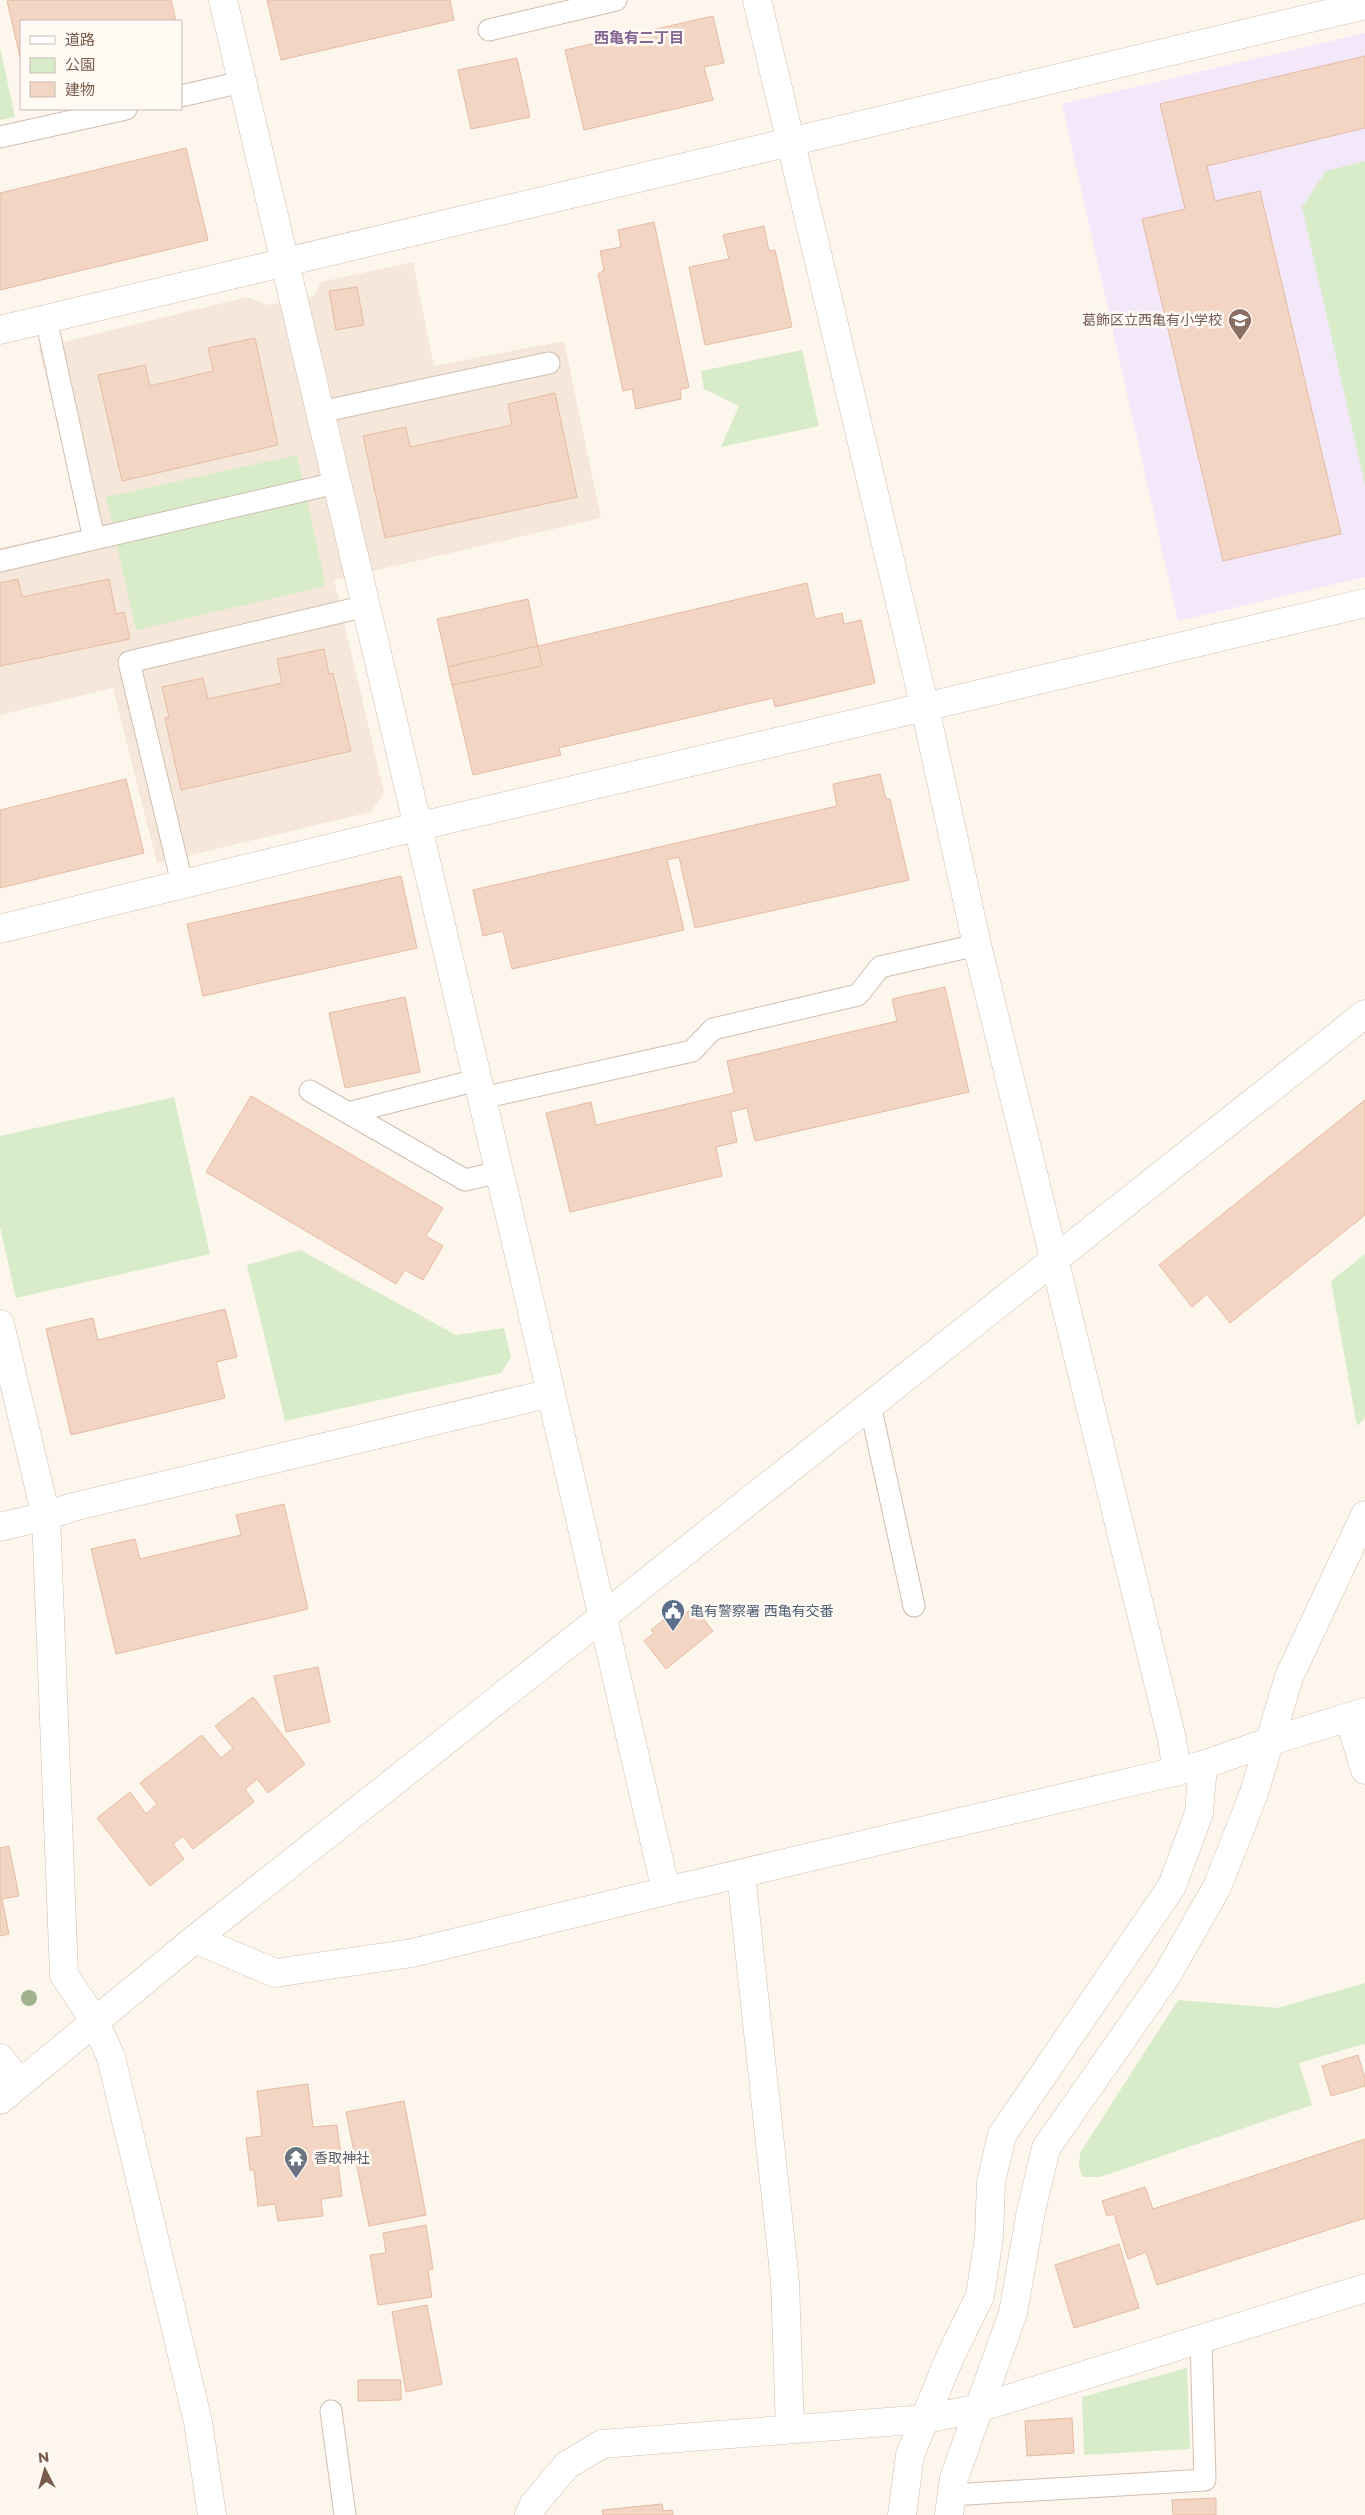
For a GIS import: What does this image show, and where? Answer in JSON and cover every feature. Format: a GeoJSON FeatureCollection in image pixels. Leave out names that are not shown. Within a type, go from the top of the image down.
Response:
{"type":"FeatureCollection","features":[{"type":"Feature","properties":{"kind":"street"},"geometry":{"type":"LineString","coordinates":[[222,0],[366,606],[416,827],[500,1172],[666,1891]]}},
{"type":"Feature","properties":{"kind":"street"},"geometry":{"type":"LineString","coordinates":[[757,0],[925,708],[977,944],[1172,1739],[1177,1772]]}},
{"type":"Feature","properties":{"kind":"street"},"geometry":{"type":"LineString","coordinates":[[0,330],[790,141],[1297,10],[1365,5]]}},
{"type":"Feature","properties":{"kind":"street"},"geometry":{"type":"LineString","coordinates":[[0,929],[416,827],[1365,604]]}},
{"type":"Feature","properties":{"kind":"street"},"geometry":{"type":"LineString","coordinates":[[0,2058],[10,2091],[94,2020],[195,1939],[1365,1014]]}},
{"type":"Feature","properties":{"kind":"street"},"geometry":{"type":"LineString","coordinates":[[0,1324],[46,1516],[64,1975],[94,2020],[112,2058],[194,2403],[212,2515]]}},
{"type":"Feature","properties":{"kind":"street"},"geometry":{"type":"LineString","coordinates":[[0,1527],[46,1516],[73,1507],[551,1393]]}},
{"type":"Feature","properties":{"kind":"street"},"geometry":{"type":"LineString","coordinates":[[950,2505],[954,2478],[1013,2313],[1030,2210],[1046,2148],[1167,1975],[1217,1887],[1271,1740],[1289,1677],[1365,1515]]}},
{"type":"Feature","properties":{"kind":"street"},"geometry":{"type":"LineString","coordinates":[[195,1939],[275,1973],[412,1953],[666,1891],[1177,1772],[1203,1765],[1271,1740],[1357,1715],[1365,1770]]}},
{"type":"Feature","properties":{"kind":"street"},"geometry":{"type":"LineString","coordinates":[[902,2515],[910,2455],[950,2357],[980,2296],[989,2238],[991,2182],[1002,2135],[1172,1886],[1199,1813],[1203,1765]]}},
{"type":"Feature","properties":{"kind":"street"},"geometry":{"type":"LineString","coordinates":[[741,1874],[785,2282],[790,2430]]}},
{"type":"Feature","properties":{"kind":"street"},"geometry":{"type":"LineString","coordinates":[[529,2515],[534,2504],[567,2465],[602,2444],[926,2419],[979,2408],[1365,2288]]}},
{"type":"Feature","properties":{"kind":"lane"},"geometry":{"type":"LineString","coordinates":[[489,30],[616,0]]}},
{"type":"Feature","properties":{"kind":"lane"},"geometry":{"type":"LineString","coordinates":[[182,96],[242,82]]}},
{"type":"Feature","properties":{"kind":"lane"},"geometry":{"type":"LineString","coordinates":[[0,137],[122,110]]}},
{"type":"Feature","properties":{"kind":"lane"},"geometry":{"type":"LineString","coordinates":[[46,319],[94,540]]}},
{"type":"Feature","properties":{"kind":"lane"},"geometry":{"type":"LineString","coordinates":[[320,412],[549,363]]}},
{"type":"Feature","properties":{"kind":"lane"},"geometry":{"type":"LineString","coordinates":[[0,561],[336,484]]}},
{"type":"Feature","properties":{"kind":"lane"},"geometry":{"type":"LineString","coordinates":[[182,883],[128,662],[366,606]]}},
{"type":"Feature","properties":{"kind":"lane"},"geometry":{"type":"LineString","coordinates":[[348,1113],[692,1051],[713,1029],[858,995],[880,967],[977,944]]}},
{"type":"Feature","properties":{"kind":"lane"},"geometry":{"type":"LineString","coordinates":[[310,1091],[465,1180],[500,1172]]}},
{"type":"Feature","properties":{"kind":"lane"},"geometry":{"type":"LineString","coordinates":[[870,1405],[914,1606]]}},
{"type":"Feature","properties":{"kind":"lane"},"geometry":{"type":"LineString","coordinates":[[950,2505],[1205,2480],[1201,2340]]}},
{"type":"Feature","properties":{"kind":"lane"},"geometry":{"type":"LineString","coordinates":[[331,2411],[345,2515]]}},
{"type":"Feature","properties":{"kind":"shaded area","name":"葛飾区立西亀有小学校"},"geometry":{"type":"Polygon","coordinates":[[[1365,33],[1365,577],[1178,621],[1062,104],[1365,33]]]}},
{"type":"Feature","properties":{"kind":"shaded area"},"geometry":{"type":"Polygon","coordinates":[[[413,262],[434,366],[564,341],[601,518],[334,580],[384,792],[371,812],[157,863],[113,688],[0,715],[0,548],[83,530],[39,348],[247,297],[268,305],[314,296],[321,282],[413,262]]]}},
{"type":"Feature","properties":{"kind":"green space"},"geometry":{"type":"Polygon","coordinates":[[[0,47],[15,117],[0,120],[0,47]]]}},
{"type":"Feature","properties":{"kind":"green space"},"geometry":{"type":"Polygon","coordinates":[[[1365,161],[1365,485],[1302,207],[1326,171],[1365,161]]]}},
{"type":"Feature","properties":{"kind":"green space"},"geometry":{"type":"Polygon","coordinates":[[[802,350],[819,426],[721,447],[739,406],[704,389],[701,371],[802,350]]]}},
{"type":"Feature","properties":{"kind":"green space"},"geometry":{"type":"Polygon","coordinates":[[[297,455],[326,586],[136,630],[106,497],[297,455]]]}},
{"type":"Feature","properties":{"kind":"green space"},"geometry":{"type":"Polygon","coordinates":[[[174,1097],[210,1254],[16,1298],[0,1227],[0,1136],[174,1097]]]}},
{"type":"Feature","properties":{"kind":"green space"},"geometry":{"type":"Polygon","coordinates":[[[300,1250],[456,1335],[504,1328],[511,1357],[501,1373],[285,1421],[247,1265],[300,1250]]]}},
{"type":"Feature","properties":{"kind":"green space"},"geometry":{"type":"Polygon","coordinates":[[[1365,1254],[1365,1418],[1357,1426],[1331,1281],[1365,1254]]]}},
{"type":"Feature","properties":{"kind":"green space"},"geometry":{"type":"Polygon","coordinates":[[[1365,1983],[1365,2046],[1364,2044],[1299,2063],[1312,2105],[1100,2177],[1083,2177],[1079,2168],[1080,2153],[1178,2000],[1277,2008],[1365,1983]]]}},
{"type":"Feature","properties":{"kind":"green space"},"geometry":{"type":"Polygon","coordinates":[[[1187,2368],[1190,2449],[1084,2455],[1082,2397],[1187,2368]]]}},
{"type":"Feature","properties":{"kind":"building"},"geometry":{"type":"Polygon","coordinates":[[[171,0],[176,20],[20,20],[20,57],[7,1],[171,0]]]}},
{"type":"Feature","properties":{"kind":"building"},"geometry":{"type":"Polygon","coordinates":[[[267,0],[450,0],[454,20],[281,60],[267,0]]]}},
{"type":"Feature","properties":{"kind":"building"},"geometry":{"type":"Polygon","coordinates":[[[713,16],[724,63],[704,67],[713,100],[584,130],[565,50],[713,16]]]}},
{"type":"Feature","properties":{"kind":"building"},"geometry":{"type":"Polygon","coordinates":[[[1365,56],[1365,128],[1207,166],[1215,201],[1260,191],[1341,534],[1223,561],[1142,219],[1185,209],[1160,104],[1365,56]]]}},
{"type":"Feature","properties":{"kind":"building"},"geometry":{"type":"Polygon","coordinates":[[[517,58],[530,117],[471,129],[458,70],[517,58]]]}},
{"type":"Feature","properties":{"kind":"building"},"geometry":{"type":"Polygon","coordinates":[[[186,148],[208,240],[0,290],[0,193],[186,148]]]}},
{"type":"Feature","properties":{"kind":"building"},"geometry":{"type":"Polygon","coordinates":[[[654,222],[689,387],[680,390],[681,399],[636,409],[632,389],[623,391],[598,274],[604,270],[600,251],[621,247],[618,230],[654,222]]]}},
{"type":"Feature","properties":{"kind":"building"},"geometry":{"type":"Polygon","coordinates":[[[764,226],[769,251],[775,250],[792,327],[705,345],[689,267],[729,259],[723,235],[764,226]]]}},
{"type":"Feature","properties":{"kind":"building"},"geometry":{"type":"Polygon","coordinates":[[[357,287],[364,325],[336,330],[329,291],[357,287]]]}},
{"type":"Feature","properties":{"kind":"building"},"geometry":{"type":"Polygon","coordinates":[[[255,338],[278,445],[122,481],[98,375],[145,365],[150,386],[213,371],[208,348],[255,338]]]}},
{"type":"Feature","properties":{"kind":"building"},"geometry":{"type":"Polygon","coordinates":[[[555,393],[577,497],[385,538],[363,436],[406,427],[410,447],[512,425],[508,404],[555,393]]]}},
{"type":"Feature","properties":{"kind":"building"},"geometry":{"type":"Polygon","coordinates":[[[18,579],[22,597],[109,579],[116,614],[124,612],[130,639],[0,666],[0,583],[18,579]]]}},
{"type":"Feature","properties":{"kind":"building"},"geometry":{"type":"Polygon","coordinates":[[[807,583],[815,619],[842,613],[844,624],[861,620],[875,683],[775,707],[773,698],[559,748],[561,755],[473,775],[448,667],[807,583]]]}},
{"type":"Feature","properties":{"kind":"building"},"geometry":{"type":"Polygon","coordinates":[[[528,599],[542,666],[452,685],[437,619],[528,599]]]}},
{"type":"Feature","properties":{"kind":"building"},"geometry":{"type":"Polygon","coordinates":[[[324,649],[329,674],[333,673],[351,751],[181,790],[165,718],[169,717],[162,687],[203,678],[208,699],[282,683],[277,659],[324,649]]]}},
{"type":"Feature","properties":{"kind":"building"},"geometry":{"type":"Polygon","coordinates":[[[880,774],[886,799],[890,799],[909,880],[695,928],[679,857],[667,860],[684,930],[512,969],[503,931],[483,936],[473,890],[837,806],[833,784],[880,774]]]}},
{"type":"Feature","properties":{"kind":"building"},"geometry":{"type":"Polygon","coordinates":[[[126,779],[144,853],[0,888],[0,810],[126,779]]]}},
{"type":"Feature","properties":{"kind":"building"},"geometry":{"type":"Polygon","coordinates":[[[401,876],[417,948],[203,996],[187,924],[401,876]]]}},
{"type":"Feature","properties":{"kind":"building"},"geometry":{"type":"Polygon","coordinates":[[[945,987],[969,1092],[755,1141],[747,1108],[731,1112],[737,1142],[716,1147],[722,1176],[570,1212],[546,1113],[591,1102],[596,1125],[734,1093],[727,1061],[897,1021],[892,999],[945,987]]]}},
{"type":"Feature","properties":{"kind":"building"},"geometry":{"type":"Polygon","coordinates":[[[405,997],[420,1072],[345,1088],[329,1013],[405,997]]]}},
{"type":"Feature","properties":{"kind":"building"},"geometry":{"type":"Polygon","coordinates":[[[251,1096],[443,1208],[426,1236],[443,1246],[423,1280],[405,1270],[396,1284],[206,1172],[251,1096]]]}},
{"type":"Feature","properties":{"kind":"building"},"geometry":{"type":"Polygon","coordinates":[[[1365,1100],[1365,1215],[1230,1323],[1207,1294],[1192,1307],[1159,1265],[1365,1100]]]}},
{"type":"Feature","properties":{"kind":"building"},"geometry":{"type":"Polygon","coordinates":[[[225,1309],[237,1357],[216,1362],[225,1398],[71,1435],[46,1329],[93,1318],[98,1340],[225,1309]]]}},
{"type":"Feature","properties":{"kind":"building"},"geometry":{"type":"Polygon","coordinates":[[[284,1504],[308,1609],[116,1654],[91,1549],[135,1539],[140,1559],[241,1535],[236,1515],[284,1504]]]}},
{"type":"Feature","properties":{"kind":"building"},"geometry":{"type":"Polygon","coordinates":[[[694,1607],[713,1631],[666,1669],[644,1641],[654,1633],[651,1630],[673,1612],[678,1619],[694,1607]]]}},
{"type":"Feature","properties":{"kind":"building"},"geometry":{"type":"Polygon","coordinates":[[[318,1667],[330,1722],[286,1732],[274,1676],[318,1667]]]}},
{"type":"Feature","properties":{"kind":"building"},"geometry":{"type":"Polygon","coordinates":[[[253,1697],[305,1764],[268,1793],[257,1779],[245,1789],[254,1802],[193,1849],[183,1836],[173,1844],[184,1859],[150,1886],[97,1818],[130,1792],[146,1814],[157,1804],[140,1783],[202,1735],[221,1758],[233,1748],[215,1726],[253,1697]]]}},
{"type":"Feature","properties":{"kind":"building"},"geometry":{"type":"Polygon","coordinates":[[[9,1846],[19,1896],[2,1899],[9,1934],[0,1936],[0,1848],[9,1846]]]}},
{"type":"Feature","properties":{"kind":"building"},"geometry":{"type":"Polygon","coordinates":[[[1358,2055],[1365,2078],[1365,2086],[1331,2096],[1322,2066],[1358,2055]]]}},
{"type":"Feature","properties":{"kind":"building"},"geometry":{"type":"Polygon","coordinates":[[[308,2084],[313,2127],[337,2125],[342,2164],[338,2164],[342,2196],[321,2199],[323,2216],[278,2221],[275,2204],[258,2206],[254,2170],[250,2170],[246,2138],[262,2136],[257,2091],[308,2084]]]}},
{"type":"Feature","properties":{"kind":"building"},"geometry":{"type":"Polygon","coordinates":[[[404,2101],[426,2215],[369,2226],[346,2112],[404,2101]]]}},
{"type":"Feature","properties":{"kind":"building"},"geometry":{"type":"Polygon","coordinates":[[[1365,2139],[1365,2218],[1157,2285],[1146,2252],[1128,2259],[1114,2214],[1107,2216],[1102,2201],[1145,2187],[1153,2209],[1365,2139]]]}},
{"type":"Feature","properties":{"kind":"building"},"geometry":{"type":"Polygon","coordinates":[[[426,2225],[433,2269],[428,2270],[432,2297],[378,2305],[370,2255],[386,2253],[383,2233],[426,2225]]]}},
{"type":"Feature","properties":{"kind":"building"},"geometry":{"type":"Polygon","coordinates":[[[1119,2244],[1139,2308],[1074,2328],[1055,2265],[1119,2244]]]}},
{"type":"Feature","properties":{"kind":"building"},"geometry":{"type":"Polygon","coordinates":[[[427,2305],[442,2384],[406,2392],[392,2312],[427,2305]]]}},
{"type":"Feature","properties":{"kind":"building"},"geometry":{"type":"Polygon","coordinates":[[[358,2380],[401,2380],[401,2400],[358,2401],[358,2380]]]}},
{"type":"Feature","properties":{"kind":"building"},"geometry":{"type":"Polygon","coordinates":[[[1072,2418],[1074,2453],[1027,2456],[1025,2421],[1072,2418]]]}},
{"type":"Feature","properties":{"kind":"building"},"geometry":{"type":"Polygon","coordinates":[[[1216,2498],[1216,2515],[1173,2515],[1172,2500],[1216,2498]]]}},
{"type":"Feature","properties":{"kind":"building"},"geometry":{"type":"Polygon","coordinates":[[[662,2504],[663,2511],[672,2510],[673,2515],[603,2515],[602,2510],[662,2504]]]}},
{"type":"Feature","properties":{"kind":"place","name":"葛飾区立西亀有小学校"},"geometry":{"type":"Point","coordinates":[1240,341]}},
{"type":"Feature","properties":{"kind":"place","name":"亀有警察署 西亀有交番"},"geometry":{"type":"Point","coordinates":[673,1632]}},
{"type":"Feature","properties":{"kind":"place","name":"香取神社"},"geometry":{"type":"Point","coordinates":[296,2179]}},
{"type":"Feature","properties":{"kind":"district","name":"西亀有二丁目"},"geometry":{"type":"Point","coordinates":[639,38]}}]}
